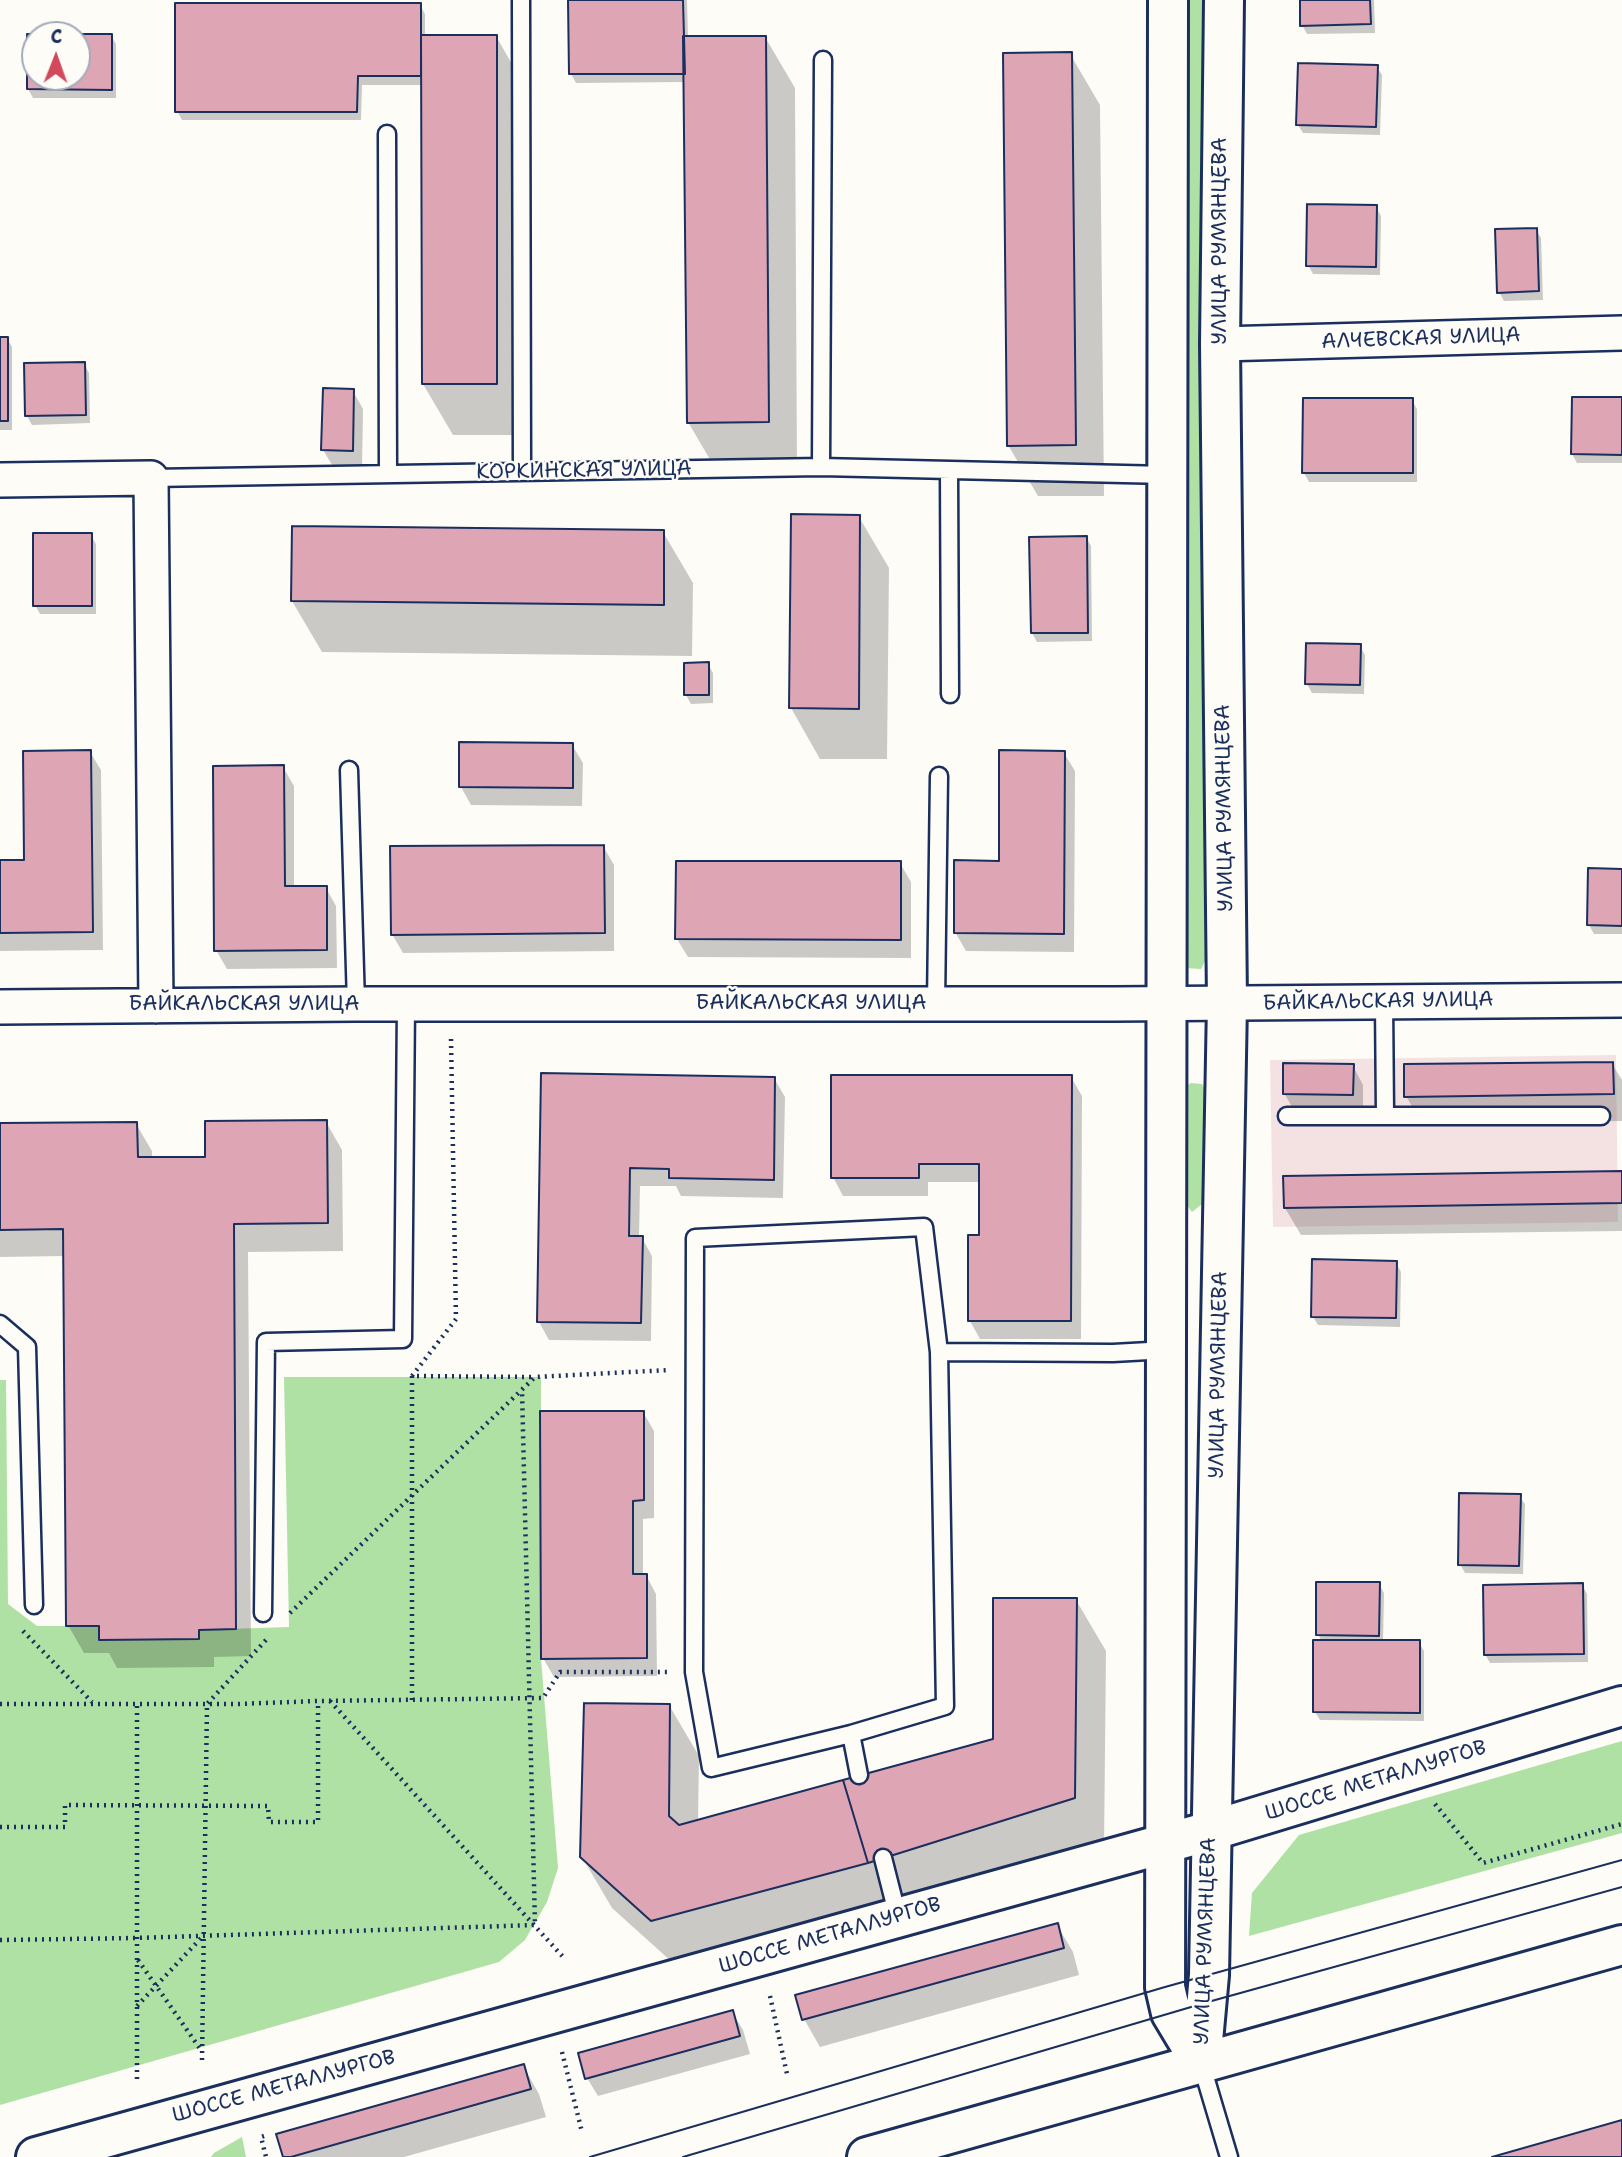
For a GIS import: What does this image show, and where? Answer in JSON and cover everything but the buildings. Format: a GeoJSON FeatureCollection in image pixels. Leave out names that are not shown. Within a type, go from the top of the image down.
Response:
{"type":"FeatureCollection","features":[{"type":"Feature","properties":{"kind":"main road","name":"УЛИЦА РУМЯНЦЕВА"},"geometry":{"type":"LineString","coordinates":[[1168,0],[1165,1987],[1171,2013],[1201,2063]]}},
{"type":"Feature","properties":{"kind":"main road","name":"УЛИЦА РУМЯНЦЕВА"},"geometry":{"type":"LineString","coordinates":[[1201,2063],[1208,2002],[1227,1003],[1220,344],[1224,0]]}},
{"type":"Feature","properties":{"kind":"main road","name":"ШОССЕ МЕТАЛЛУРГОВ"},"geometry":{"type":"LineString","coordinates":[[36,2157],[153,2140],[898,1917],[1210,1831],[1622,1706]]}},
{"type":"Feature","properties":{"kind":"main road"},"geometry":{"type":"LineString","coordinates":[[867,2157],[1622,1945]]}},
{"type":"Feature","properties":{"kind":"street","name":"АЛЧЕВСКАЯ УЛИЦА"},"geometry":{"type":"LineString","coordinates":[[1220,344],[1622,333]]}},
{"type":"Feature","properties":{"kind":"street","name":"КОРКИНСКАЯ УЛИЦА"},"geometry":{"type":"LineString","coordinates":[[0,480],[150,478]]}},
{"type":"Feature","properties":{"kind":"street"},"geometry":{"type":"LineString","coordinates":[[150,478],[156,1006]]}},
{"type":"Feature","properties":{"kind":"street","name":"БАЙКАЛЬСКАЯ УЛИЦА"},"geometry":{"type":"LineString","coordinates":[[0,1007],[1622,1000]]}},
{"type":"Feature","properties":{"kind":"lane"},"geometry":{"type":"LineString","coordinates":[[521,0],[522,472]]}},
{"type":"Feature","properties":{"kind":"lane"},"geometry":{"type":"LineString","coordinates":[[821,467],[822,60]]}},
{"type":"Feature","properties":{"kind":"lane"},"geometry":{"type":"LineString","coordinates":[[387,134],[388,474]]}},
{"type":"Feature","properties":{"kind":"lane","name":"КОРКИНСКАЯ УЛИЦА"},"geometry":{"type":"LineString","coordinates":[[150,478],[821,467],[1167,475]]}},
{"type":"Feature","properties":{"kind":"lane"},"geometry":{"type":"LineString","coordinates":[[949,470],[950,694]]}},
{"type":"Feature","properties":{"kind":"lane"},"geometry":{"type":"LineString","coordinates":[[349,770],[356,1004]]}},
{"type":"Feature","properties":{"kind":"lane"},"geometry":{"type":"LineString","coordinates":[[936,1004],[939,776]]}},
{"type":"Feature","properties":{"kind":"lane"},"geometry":{"type":"LineString","coordinates":[[1384,1001],[1385,1115]]}},
{"type":"Feature","properties":{"kind":"lane"},"geometry":{"type":"LineString","coordinates":[[263,1613],[265,1342],[403,1339],[406,1004]]}},
{"type":"Feature","properties":{"kind":"lane"},"geometry":{"type":"LineString","coordinates":[[1287,1116],[1601,1116]]}},
{"type":"Feature","properties":{"kind":"lane"},"geometry":{"type":"LineString","coordinates":[[924,1227],[939,1352],[945,1706],[851,1734],[711,1768],[694,1672],[695,1368],[695,1238],[924,1227]]}},
{"type":"Feature","properties":{"kind":"lane"},"geometry":{"type":"LineString","coordinates":[[0,1324],[27,1346],[34,1605]]}},
{"type":"Feature","properties":{"kind":"lane"},"geometry":{"type":"LineString","coordinates":[[939,1352],[1113,1353],[1167,1350]]}},
{"type":"Feature","properties":{"kind":"lane"},"geometry":{"type":"LineString","coordinates":[[851,1734],[859,1775]]}},
{"type":"Feature","properties":{"kind":"lane"},"geometry":{"type":"LineString","coordinates":[[883,1858],[898,1917]]}},
{"type":"Feature","properties":{"kind":"lane"},"geometry":{"type":"LineString","coordinates":[[1201,2063],[1229,2157]]}},
{"type":"Feature","properties":{"kind":"path"},"geometry":{"type":"LineString","coordinates":[[412,1700],[412,1376],[456,1319],[451,1032]]}},
{"type":"Feature","properties":{"kind":"path"},"geometry":{"type":"LineString","coordinates":[[412,1376],[535,1377],[695,1368]]}},
{"type":"Feature","properties":{"kind":"path"},"geometry":{"type":"LineString","coordinates":[[282,1622],[535,1377]]}},
{"type":"Feature","properties":{"kind":"path"},"geometry":{"type":"LineString","coordinates":[[522,1390],[535,1925]]}},
{"type":"Feature","properties":{"kind":"path"},"geometry":{"type":"LineString","coordinates":[[19,1626],[93,1702]]}},
{"type":"Feature","properties":{"kind":"path"},"geometry":{"type":"LineString","coordinates":[[202,2060],[207,1704],[273,1632]]}},
{"type":"Feature","properties":{"kind":"path"},"geometry":{"type":"LineString","coordinates":[[0,1704],[529,1699],[543,1698],[560,1672],[694,1672]]}},
{"type":"Feature","properties":{"kind":"path"},"geometry":{"type":"LineString","coordinates":[[0,1827],[65,1827],[65,1805],[268,1806],[269,1822],[318,1822],[318,1700]]}},
{"type":"Feature","properties":{"kind":"path"},"geometry":{"type":"LineString","coordinates":[[330,1701],[564,1958]]}},
{"type":"Feature","properties":{"kind":"path"},"geometry":{"type":"LineString","coordinates":[[136,2079],[137,1704]]}},
{"type":"Feature","properties":{"kind":"path"},"geometry":{"type":"LineString","coordinates":[[1408,1771],[1483,1863],[1622,1824]]}},
{"type":"Feature","properties":{"kind":"path"},"geometry":{"type":"LineString","coordinates":[[0,1940],[535,1925]]}},
{"type":"Feature","properties":{"kind":"path"},"geometry":{"type":"LineString","coordinates":[[137,2007],[204,1936]]}},
{"type":"Feature","properties":{"kind":"path"},"geometry":{"type":"LineString","coordinates":[[137,1959],[202,2051]]}},
{"type":"Feature","properties":{"kind":"path"},"geometry":{"type":"LineString","coordinates":[[770,1996],[788,2074]]}},
{"type":"Feature","properties":{"kind":"path"},"geometry":{"type":"LineString","coordinates":[[561,2048],[582,2132]]}},
{"type":"Feature","properties":{"kind":"shaded area"},"geometry":{"type":"Polygon","coordinates":[[[1616,1055],[1618,1222],[1273,1227],[1270,1060],[1616,1055]]]}},
{"type":"Feature","properties":{"kind":"green space"},"geometry":{"type":"Polygon","coordinates":[[[1179,0],[1203,0],[1207,957],[1201,969],[1185,968],[1179,0]]]}},
{"type":"Feature","properties":{"kind":"green space"},"geometry":{"type":"Polygon","coordinates":[[[1191,1083],[1202,1084],[1208,1094],[1202,1204],[1192,1212],[1184,1201],[1183,1088],[1191,1083]]]}},
{"type":"Feature","properties":{"kind":"green space"},"geometry":{"type":"Polygon","coordinates":[[[284,1377],[541,1377],[541,1659],[558,1868],[547,1902],[525,1940],[499,1962],[0,2105],[0,1380],[6,1380],[8,1604],[37,1626],[99,1626],[100,1640],[198,1639],[199,1630],[289,1627],[284,1377]]]}},
{"type":"Feature","properties":{"kind":"green space"},"geometry":{"type":"Polygon","coordinates":[[[1622,1741],[1622,1833],[1249,1936],[1252,1893],[1299,1835],[1622,1741]]]}},
{"type":"Feature","properties":{"kind":"green space"},"geometry":{"type":"Polygon","coordinates":[[[242,2137],[246,2157],[211,2157],[214,2153],[242,2137]]]}},
{"type":"Feature","properties":{"kind":"tram line"},"geometry":{"type":"LineString","coordinates":[[590,2157],[1165,1987],[1622,1860]]}},
{"type":"Feature","properties":{"kind":"tram line"},"geometry":{"type":"LineString","coordinates":[[683,2157],[1208,2002],[1622,1887]]}}]}
